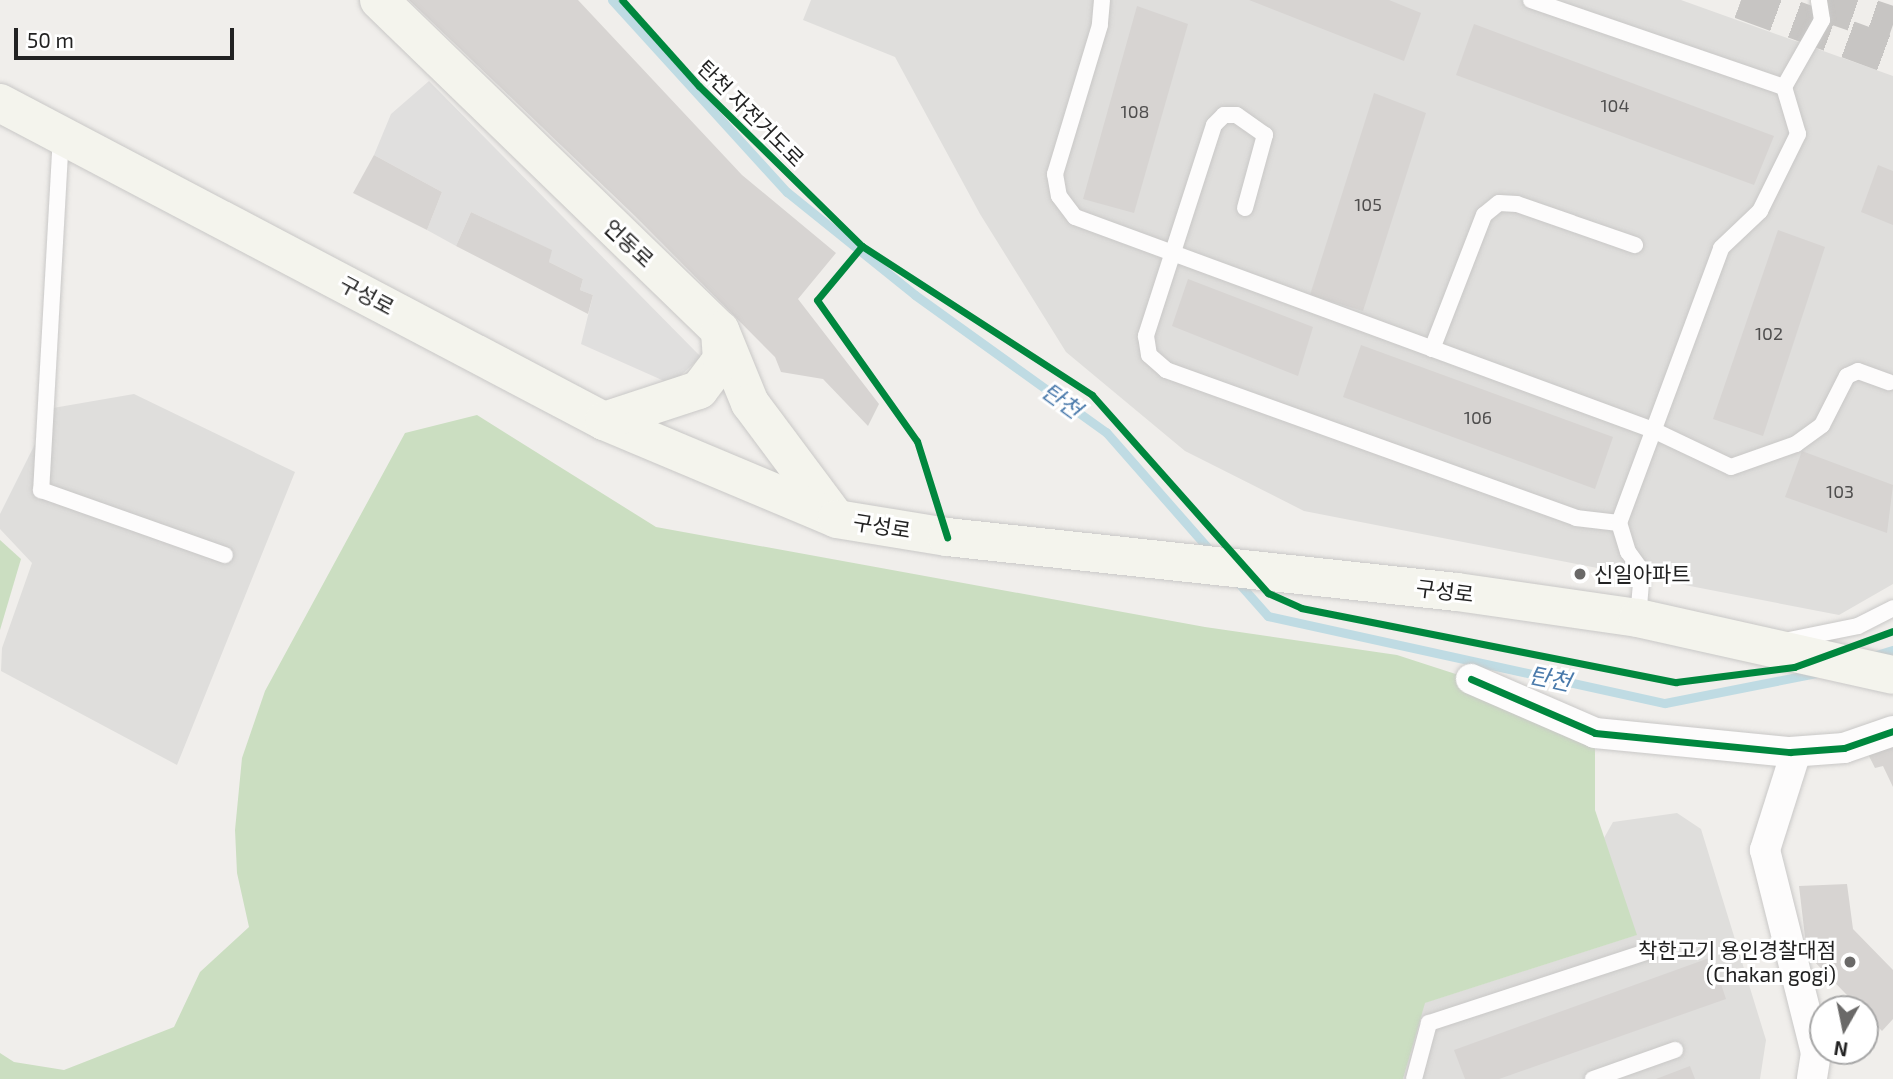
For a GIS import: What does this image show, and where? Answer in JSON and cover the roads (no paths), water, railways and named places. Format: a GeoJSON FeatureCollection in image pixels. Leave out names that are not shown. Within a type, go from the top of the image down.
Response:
{"type":"FeatureCollection","features":[{"type":"Feature","properties":{"kind":"main road","name":"언동로"},"geometry":{"type":"LineString","coordinates":[[379,0],[720,330],[750,404],[837,519]]}},
{"type":"Feature","properties":{"kind":"main road","name":"구성로"},"geometry":{"type":"LineString","coordinates":[[0,103],[62,132],[604,421],[837,519],[947,537],[1457,592],[1638,618],[1893,676]]}},
{"type":"Feature","properties":{"kind":"main road"},"geometry":{"type":"LineString","coordinates":[[604,421],[699,390],[722,360],[720,330]]}},
{"type":"Feature","properties":{"kind":"street"},"geometry":{"type":"LineString","coordinates":[[1471,679],[1595,733],[1796,752],[1844,748],[1893,730]]}},
{"type":"Feature","properties":{"kind":"street"},"geometry":{"type":"LineString","coordinates":[[1796,752],[1765,850],[1816,1053],[1812,1079]]}},
{"type":"Feature","properties":{"kind":"lane"},"geometry":{"type":"LineString","coordinates":[[1102,0],[1100,25],[1055,174],[1059,196],[1075,217],[1653,430],[1731,467],[1796,444],[1822,425],[1847,376],[1858,371],[1889,382]]}},
{"type":"Feature","properties":{"kind":"lane"},"geometry":{"type":"LineString","coordinates":[[1531,0],[1784,88]]}},
{"type":"Feature","properties":{"kind":"lane"},"geometry":{"type":"LineString","coordinates":[[1638,618],[1642,571],[1628,552],[1619,523],[1721,248],[1760,211],[1798,134],[1784,88],[1822,20],[1819,0]]}},
{"type":"Feature","properties":{"kind":"lane"},"geometry":{"type":"LineString","coordinates":[[1245,208],[1265,135],[1247,120],[1224,115],[1214,125],[1146,336],[1149,355],[1166,370],[1576,518],[1619,523]]}},
{"type":"Feature","properties":{"kind":"lane"},"geometry":{"type":"LineString","coordinates":[[62,132],[41,490],[225,555]]}},
{"type":"Feature","properties":{"kind":"lane"},"geometry":{"type":"LineString","coordinates":[[1432,349],[1484,215],[1499,203],[1517,204],[1635,245]]}},
{"type":"Feature","properties":{"kind":"lane"},"geometry":{"type":"LineString","coordinates":[[1769,647],[1858,626],[1893,608]]}},
{"type":"Feature","properties":{"kind":"lane"},"geometry":{"type":"LineString","coordinates":[[1414,1079],[1429,1023],[1653,950]]}},
{"type":"Feature","properties":{"kind":"lane"},"geometry":{"type":"LineString","coordinates":[[1593,1079],[1675,1050]]}},
{"type":"Feature","properties":{"kind":"waterway","name":"탄천"},"geometry":{"type":"LineString","coordinates":[[612,0],[787,192],[915,295],[1106,432],[1213,554]]}},
{"type":"Feature","properties":{"kind":"waterway","name":"탄천"},"geometry":{"type":"LineString","coordinates":[[1236,580],[1268,616],[1665,703],[1816,673]]}},
{"type":"Feature","properties":{"kind":"waterway","name":"탄천"},"geometry":{"type":"LineString","coordinates":[[1873,656],[1893,650]]}},
{"type":"Feature","properties":{"kind":"tunnel"},"geometry":{"type":"LineString","coordinates":[[1741,0],[1893,56]]}},
{"type":"Feature","properties":{"kind":"tunnel"},"geometry":{"type":"LineString","coordinates":[[1818,0],[1893,26]]}},
{"type":"Feature","properties":{"kind":"place","name":"신일아파트"},"geometry":{"type":"Point","coordinates":[1580,574]}},
{"type":"Feature","properties":{"kind":"place","name":"착한고기 용인경찰대점 (Chakan gogi)"},"geometry":{"type":"Point","coordinates":[1850,962]}}]}
